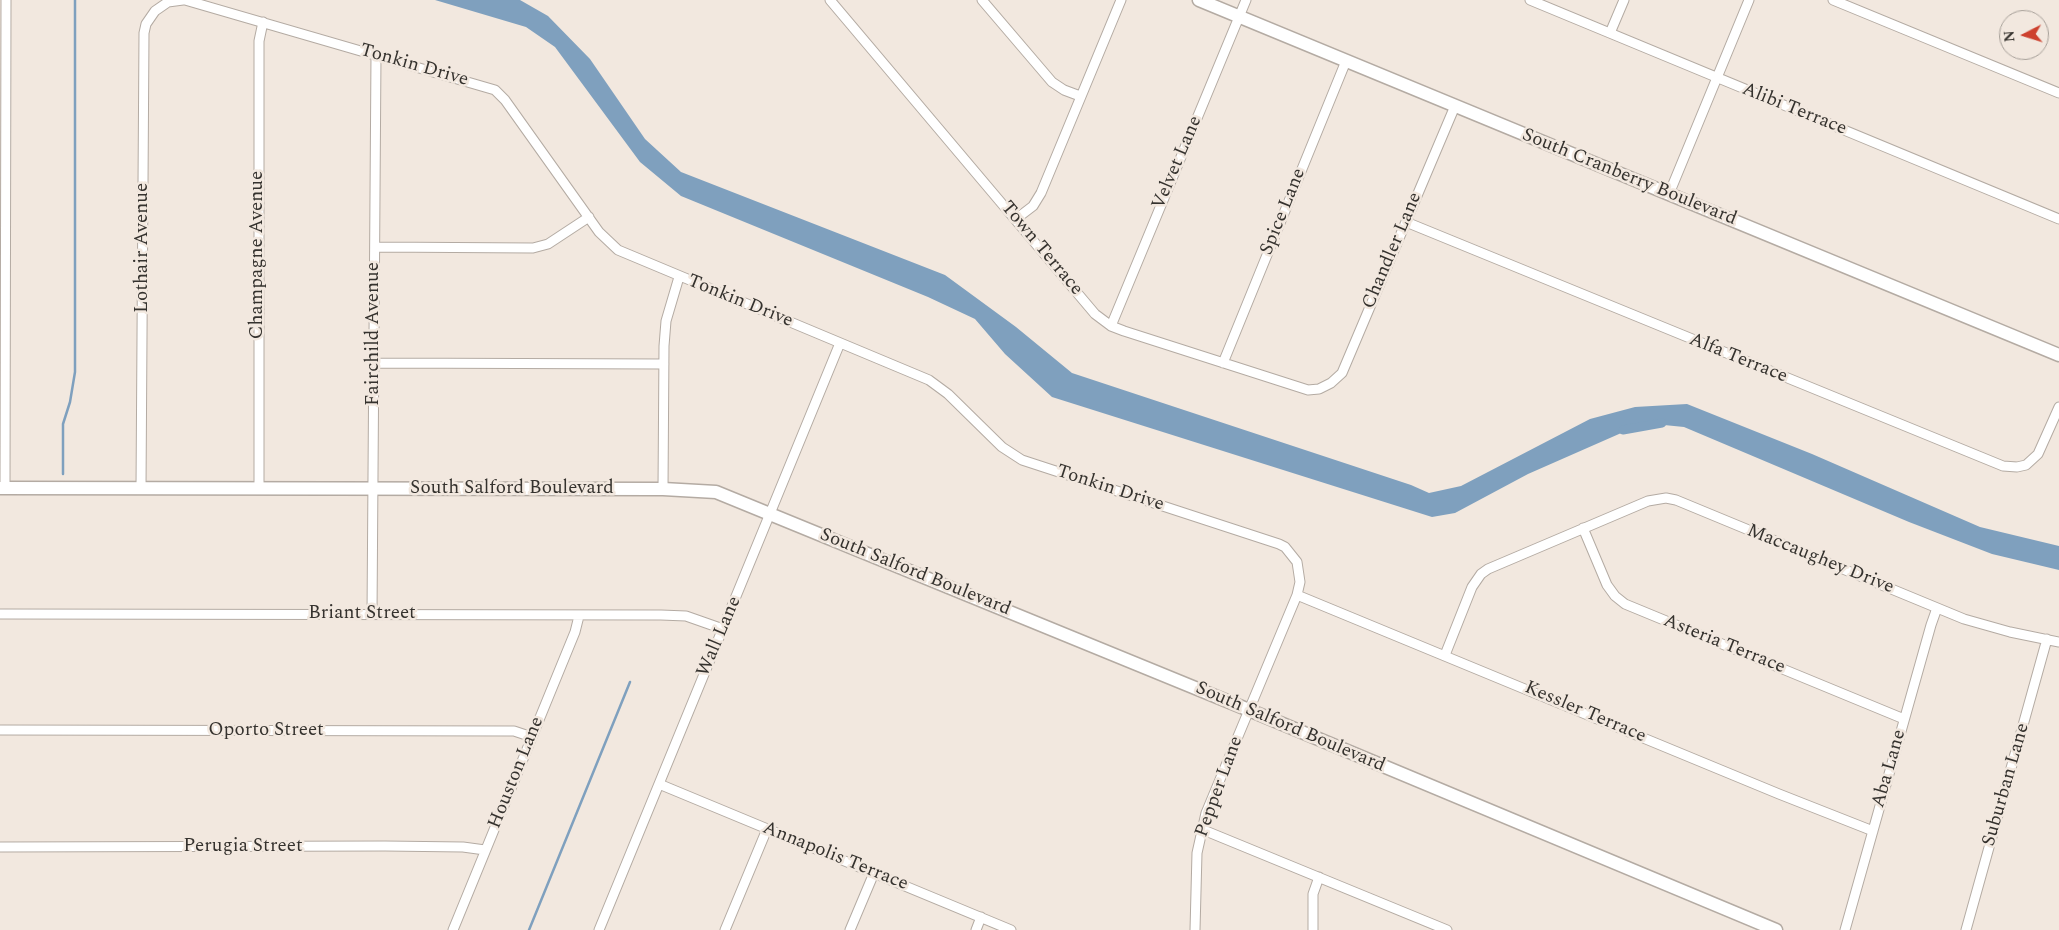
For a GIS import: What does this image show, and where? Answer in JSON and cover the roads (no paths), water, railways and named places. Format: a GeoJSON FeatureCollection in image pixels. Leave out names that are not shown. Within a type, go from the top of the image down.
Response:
{"type":"FeatureCollection","features":[{"type":"Feature","properties":{"kind":"street"},"geometry":{"type":"LineString","coordinates":[[3,488],[3,16],[6,0]]}},
{"type":"Feature","properties":{"kind":"street","name":"Tonkin Drive"},"geometry":{"type":"LineString","coordinates":[[155,11],[168,2],[184,0],[486,87],[499,94],[607,241],[618,250],[679,277],[760,308],[935,384],[1002,447],[1022,460],[1279,544],[1292,553],[1297,562],[1300,578],[1297,595]]}},
{"type":"Feature","properties":{"kind":"street","name":"Town Terrace"},"geometry":{"type":"LineString","coordinates":[[830,0],[1096,314],[1111,326],[1301,388],[1308,390],[1322,388]]}},
{"type":"Feature","properties":{"kind":"street"},"geometry":{"type":"LineString","coordinates":[[982,0],[1052,82],[1064,90],[1080,96]]}},
{"type":"Feature","properties":{"kind":"street"},"geometry":{"type":"LineString","coordinates":[[1016,219],[1036,202],[1121,0]]}},
{"type":"Feature","properties":{"kind":"street","name":"South Cranberry Boulevard"},"geometry":{"type":"LineString","coordinates":[[1199,0],[2059,355]]}},
{"type":"Feature","properties":{"kind":"street","name":"Velvet Lane"},"geometry":{"type":"LineString","coordinates":[[1111,326],[1246,0]]}},
{"type":"Feature","properties":{"kind":"street","name":"Alibi Terrace"},"geometry":{"type":"LineString","coordinates":[[1530,0],[2059,219]]}},
{"type":"Feature","properties":{"kind":"street"},"geometry":{"type":"LineString","coordinates":[[1610,33],[1624,0]]}},
{"type":"Feature","properties":{"kind":"street"},"geometry":{"type":"LineString","coordinates":[[1669,194],[1749,0]]}},
{"type":"Feature","properties":{"kind":"street"},"geometry":{"type":"LineString","coordinates":[[1833,0],[2059,93]]}},
{"type":"Feature","properties":{"kind":"street","name":"Lothair Avenue"},"geometry":{"type":"LineString","coordinates":[[141,488],[143,44],[146,24],[155,11]]}},
{"type":"Feature","properties":{"kind":"street","name":"Champagne Avenue"},"geometry":{"type":"LineString","coordinates":[[259,488],[259,42],[263,22]]}},
{"type":"Feature","properties":{"kind":"street","name":"Fairchild Avenue"},"geometry":{"type":"LineString","coordinates":[[372,614],[376,55]]}},
{"type":"Feature","properties":{"kind":"street","name":"Spice Lane"},"geometry":{"type":"LineString","coordinates":[[1223,363],[1346,60]]}},
{"type":"Feature","properties":{"kind":"street","name":"Chandler Lane"},"geometry":{"type":"LineString","coordinates":[[1322,388],[1342,373],[1455,106]]}},
{"type":"Feature","properties":{"kind":"street"},"geometry":{"type":"LineString","coordinates":[[374,247],[533,248],[548,244],[589,217]]}},
{"type":"Feature","properties":{"kind":"street","name":"Alfa Terrace"},"geometry":{"type":"LineString","coordinates":[[1406,222],[2003,466],[2018,467],[2032,461],[2041,450],[2059,407]]}},
{"type":"Feature","properties":{"kind":"street"},"geometry":{"type":"LineString","coordinates":[[663,489],[666,320],[679,277]]}},
{"type":"Feature","properties":{"kind":"street","name":"Wall Lane"},"geometry":{"type":"LineString","coordinates":[[599,930],[840,343]]}},
{"type":"Feature","properties":{"kind":"street"},"geometry":{"type":"LineString","coordinates":[[374,363],[664,364]]}},
{"type":"Feature","properties":{"kind":"street","name":"South Salford Boulevard"},"geometry":{"type":"LineString","coordinates":[[3,488],[663,489],[716,492],[1249,710],[1776,930]]}},
{"type":"Feature","properties":{"kind":"street","name":"Maccaughey Drive"},"geometry":{"type":"LineString","coordinates":[[1445,655],[1472,587],[1481,574],[1493,566],[1648,501],[1666,498],[1676,500],[1937,608],[1986,626],[2059,642]]}},
{"type":"Feature","properties":{"kind":"street","name":"Asteria Terrace"},"geometry":{"type":"LineString","coordinates":[[1584,528],[1607,585],[1615,596],[1626,604],[1904,719]]}},
{"type":"Feature","properties":{"kind":"street","name":"Kessler Terrace"},"geometry":{"type":"LineString","coordinates":[[1297,595],[1873,831]]}},
{"type":"Feature","properties":{"kind":"street","name":"Pepper Lane"},"geometry":{"type":"LineString","coordinates":[[1195,930],[1197,853],[1201,829],[1297,595]]}},
{"type":"Feature","properties":{"kind":"street","name":"Aba Lane"},"geometry":{"type":"LineString","coordinates":[[1845,930],[1937,608]]}},
{"type":"Feature","properties":{"kind":"street","name":"Briant Street"},"geometry":{"type":"LineString","coordinates":[[0,614],[686,616],[723,629]]}},
{"type":"Feature","properties":{"kind":"street","name":"Houston Lane"},"geometry":{"type":"LineString","coordinates":[[453,930],[575,632],[579,616]]}},
{"type":"Feature","properties":{"kind":"street","name":"Suburban Lane"},"geometry":{"type":"LineString","coordinates":[[1966,930],[2047,639]]}},
{"type":"Feature","properties":{"kind":"street","name":"Oporto Street"},"geometry":{"type":"LineString","coordinates":[[0,730],[514,731],[532,737]]}},
{"type":"Feature","properties":{"kind":"street","name":"Annapolis Terrace"},"geometry":{"type":"LineString","coordinates":[[659,784],[1011,930]]}},
{"type":"Feature","properties":{"kind":"street"},"geometry":{"type":"LineString","coordinates":[[725,930],[767,829]]}},
{"type":"Feature","properties":{"kind":"street"},"geometry":{"type":"LineString","coordinates":[[1201,829],[1319,877],[1433,927],[1447,930]]}},
{"type":"Feature","properties":{"kind":"street","name":"Perugia Street"},"geometry":{"type":"LineString","coordinates":[[0,846],[443,847],[485,850]]}},
{"type":"Feature","properties":{"kind":"street"},"geometry":{"type":"LineString","coordinates":[[850,930],[874,874]]}},
{"type":"Feature","properties":{"kind":"street"},"geometry":{"type":"LineString","coordinates":[[1312,930],[1313,894],[1319,877]]}},
{"type":"Feature","properties":{"kind":"street"},"geometry":{"type":"LineString","coordinates":[[976,930],[981,918]]}},
{"type":"Feature","properties":{"kind":"water"},"geometry":{"type":"Polygon","coordinates":[[[435,0],[520,0],[548,16],[590,59],[645,139],[681,172],[945,275],[1016,327],[1072,373],[1411,485],[1429,493],[1461,486],[1590,419],[1635,407],[1687,404],[1812,454],[1980,527],[2059,546],[2059,570],[1992,554],[1909,522],[1684,427],[1644,423],[1528,474],[1455,513],[1432,517],[1052,397],[1005,354],[975,319],[928,297],[681,196],[640,162],[555,47],[526,27],[435,0]]]}},
{"type":"Feature","properties":{"kind":"waterway"},"geometry":{"type":"LineString","coordinates":[[63,474],[63,424],[70,402],[75,372],[75,0]]}},
{"type":"Feature","properties":{"kind":"waterway"},"geometry":{"type":"LineString","coordinates":[[1623,430],[1662,423]]}},
{"type":"Feature","properties":{"kind":"waterway"},"geometry":{"type":"LineString","coordinates":[[529,930],[630,682]]}}]}
